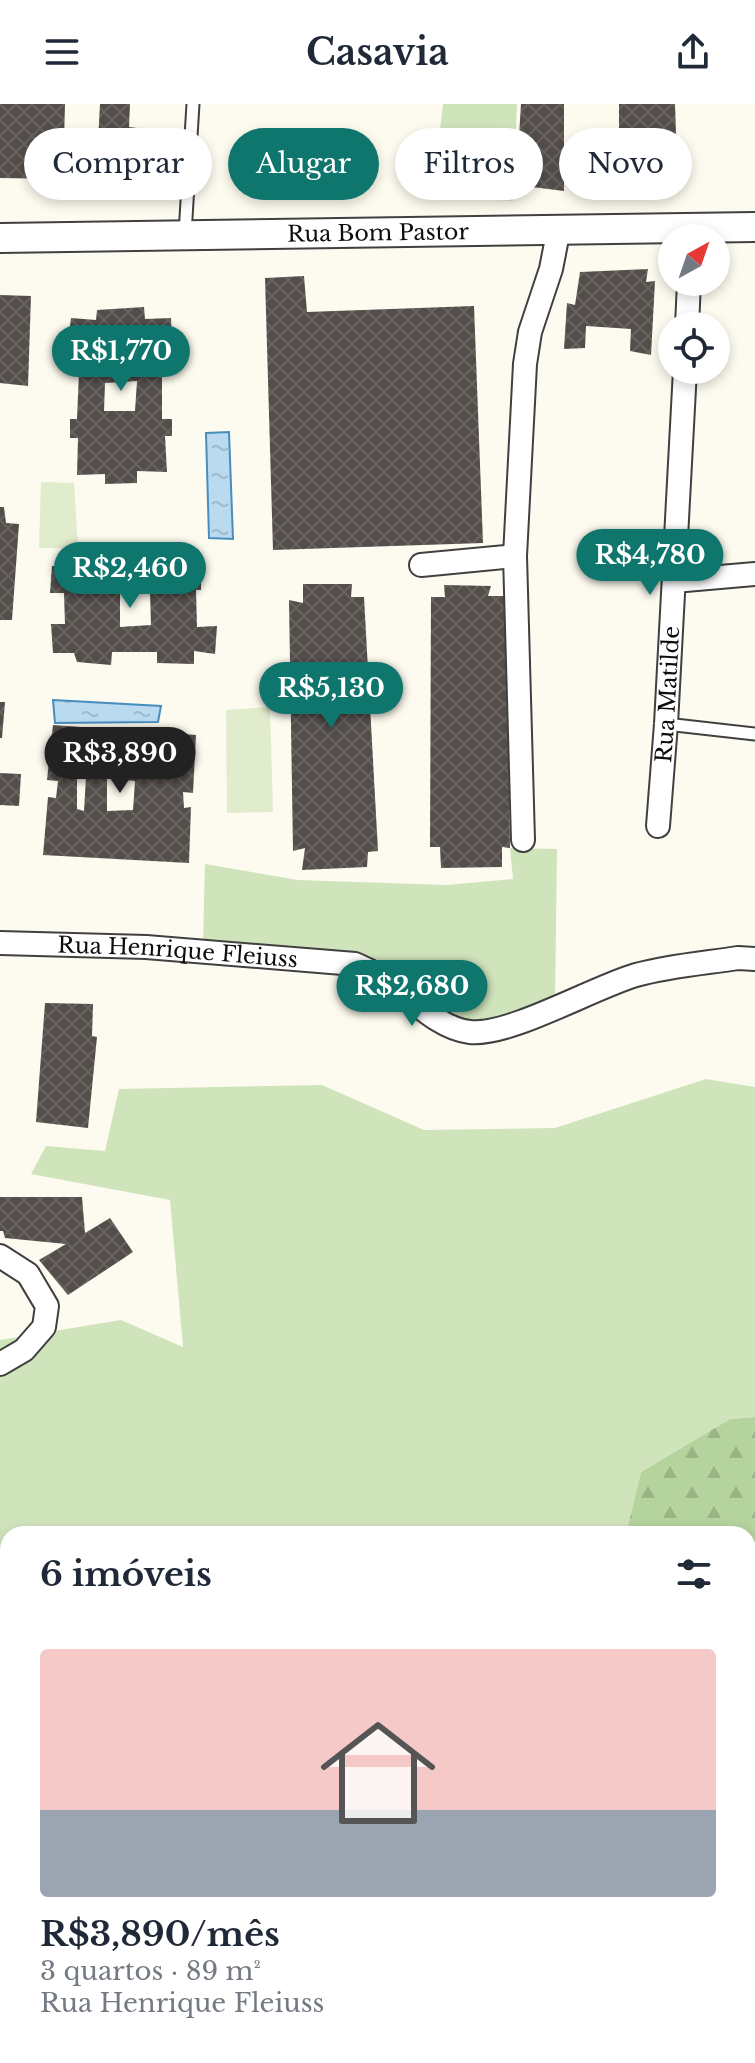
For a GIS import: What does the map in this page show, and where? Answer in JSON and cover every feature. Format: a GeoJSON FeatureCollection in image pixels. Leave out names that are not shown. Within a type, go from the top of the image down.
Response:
{"type":"FeatureCollection","features":[{"type":"Feature","properties":{"kind":"street","name":"Rua Bom Pastor"},"geometry":{"type":"LineString","coordinates":[[730,229],[755,227]]}},
{"type":"Feature","properties":{"kind":"street","name":"Rua Bom Pastor"},"geometry":{"type":"LineString","coordinates":[[0,238],[559,228],[658,232]]}},
{"type":"Feature","properties":{"kind":"street"},"geometry":{"type":"LineString","coordinates":[[523,840],[515,556],[525,364],[530,332],[551,269],[559,228]]}},
{"type":"Feature","properties":{"kind":"street","name":"Rua Matilde"},"geometry":{"type":"LineString","coordinates":[[658,826],[684,384]]}},
{"type":"Feature","properties":{"kind":"street"},"geometry":{"type":"LineString","coordinates":[[421,565],[515,556]]}},
{"type":"Feature","properties":{"kind":"street"},"geometry":{"type":"LineString","coordinates":[[674,581],[755,574]]}},
{"type":"Feature","properties":{"kind":"street","name":"Rua Henrique Fleiuss"},"geometry":{"type":"LineString","coordinates":[[0,943],[146,947],[355,964],[384,978],[436,1017],[469,1032],[488,1031],[525,1020],[638,975],[738,958],[755,959]]}},
{"type":"Feature","properties":{"kind":"street"},"geometry":{"type":"LineString","coordinates":[[0,1256],[28,1274],[47,1306],[44,1327],[24,1350],[0,1364]]}},
{"type":"Feature","properties":{"kind":"lane"},"geometry":{"type":"LineString","coordinates":[[185,234],[193,104]]}},
{"type":"Feature","properties":{"kind":"lane"},"geometry":{"type":"LineString","coordinates":[[666,724],[755,734]]}},
{"type":"Feature","properties":{"kind":"green space"},"geometry":{"type":"Polygon","coordinates":[[[443,104],[517,104],[516,128],[440,128],[443,104]]]}},
{"type":"Feature","properties":{"kind":"green space"},"geometry":{"type":"Polygon","coordinates":[[[41,482],[74,483],[78,548],[39,548],[41,482]]]}},
{"type":"Feature","properties":{"kind":"green space"},"geometry":{"type":"Polygon","coordinates":[[[270,707],[273,812],[227,813],[226,710],[270,707]]]}},
{"type":"Feature","properties":{"kind":"green space"},"geometry":{"type":"Polygon","coordinates":[[[510,848],[557,849],[555,1002],[472,1031],[376,963],[203,943],[205,864],[298,880],[446,885],[513,879],[510,848]]]}},
{"type":"Feature","properties":{"kind":"green space"},"geometry":{"type":"Polygon","coordinates":[[[706,1079],[755,1087],[755,1417],[730,1419],[641,1472],[628,1526],[0,1526],[0,1340],[121,1320],[183,1347],[170,1200],[31,1174],[46,1146],[105,1151],[119,1089],[322,1085],[424,1130],[555,1128],[706,1079]]]}},
{"type":"Feature","properties":{"kind":"green space"},"geometry":{"type":"Polygon","coordinates":[[[755,1417],[755,1526],[628,1526],[641,1472],[730,1419],[755,1417]]]}},
{"type":"Feature","properties":{"kind":"water"},"geometry":{"type":"Polygon","coordinates":[[[229,432],[233,539],[209,538],[206,433],[229,432]]]}},
{"type":"Feature","properties":{"kind":"water"},"geometry":{"type":"Polygon","coordinates":[[[53,700],[161,706],[158,722],[55,723],[53,700]]]}},
{"type":"Feature","properties":{"kind":"building"},"geometry":{"type":"Polygon","coordinates":[[[0,104],[65,104],[64,128],[24,128],[24,178],[0,178],[0,104]]]}},
{"type":"Feature","properties":{"kind":"building"},"geometry":{"type":"Polygon","coordinates":[[[100,104],[130,104],[129,127],[138,128],[99,128],[100,104]]]}},
{"type":"Feature","properties":{"kind":"building"},"geometry":{"type":"Polygon","coordinates":[[[521,104],[564,104],[564,128],[559,128],[559,190],[543,188],[543,128],[520,128],[521,104]]]}},
{"type":"Feature","properties":{"kind":"building"},"geometry":{"type":"Polygon","coordinates":[[[619,104],[675,104],[676,128],[619,128],[619,104]]]}},
{"type":"Feature","properties":{"kind":"building"},"geometry":{"type":"Polygon","coordinates":[[[648,269],[646,282],[655,281],[651,355],[630,351],[631,329],[586,326],[585,348],[564,349],[567,303],[575,305],[580,272],[648,269]]]}},
{"type":"Feature","properties":{"kind":"building"},"geometry":{"type":"Polygon","coordinates":[[[304,276],[307,312],[474,306],[483,543],[273,550],[265,278],[304,276]]]}},
{"type":"Feature","properties":{"kind":"building"},"geometry":{"type":"Polygon","coordinates":[[[0,295],[31,296],[28,386],[0,383],[0,295]]]}},
{"type":"Feature","properties":{"kind":"building"},"geometry":{"type":"Polygon","coordinates":[[[144,307],[145,319],[171,318],[173,371],[162,372],[162,419],[172,419],[172,436],[165,436],[167,472],[137,471],[137,483],[105,484],[105,474],[77,475],[78,438],[70,438],[70,419],[77,419],[79,372],[69,372],[69,355],[76,356],[77,350],[67,349],[71,318],[96,320],[97,310],[144,307]],[[137,381],[105,383],[104,411],[135,411],[137,381]]]}},
{"type":"Feature","properties":{"kind":"building"},"geometry":{"type":"Polygon","coordinates":[[[0,507],[4,507],[6,523],[19,524],[12,620],[0,620],[0,507]]]}},
{"type":"Feature","properties":{"kind":"building"},"geometry":{"type":"Polygon","coordinates":[[[159,553],[192,555],[193,565],[201,574],[201,590],[196,590],[197,627],[217,626],[215,654],[194,651],[194,664],[157,663],[157,652],[112,652],[111,665],[77,662],[74,653],[53,653],[51,624],[65,624],[64,593],[50,593],[52,566],[75,566],[76,554],[112,555],[112,565],[157,564],[159,553]],[[120,592],[120,627],[151,625],[150,592],[120,592]]]}},
{"type":"Feature","properties":{"kind":"building"},"geometry":{"type":"Polygon","coordinates":[[[303,584],[352,584],[351,597],[364,597],[378,851],[368,852],[367,867],[302,870],[305,848],[293,851],[289,600],[303,603],[303,584]]]}},
{"type":"Feature","properties":{"kind":"building"},"geometry":{"type":"Polygon","coordinates":[[[444,585],[491,586],[488,596],[506,596],[510,848],[502,847],[502,867],[441,868],[440,847],[430,847],[431,597],[445,597],[444,585]]]}},
{"type":"Feature","properties":{"kind":"building"},"geometry":{"type":"Polygon","coordinates":[[[0,702],[5,702],[2,738],[0,738],[0,702]]]}},
{"type":"Feature","properties":{"kind":"building"},"geometry":{"type":"Polygon","coordinates":[[[53,725],[196,735],[193,793],[183,792],[184,808],[191,807],[189,863],[43,855],[48,797],[56,798],[58,781],[47,780],[53,725]],[[86,776],[77,777],[77,809],[84,811],[86,776]],[[107,778],[107,811],[133,810],[135,781],[107,778]]]}},
{"type":"Feature","properties":{"kind":"building"},"geometry":{"type":"Polygon","coordinates":[[[0,773],[21,774],[19,806],[0,805],[0,773]]]}},
{"type":"Feature","properties":{"kind":"building"},"geometry":{"type":"Polygon","coordinates":[[[45,1003],[93,1004],[92,1036],[97,1037],[88,1128],[36,1122],[45,1003]]]}},
{"type":"Feature","properties":{"kind":"building"},"geometry":{"type":"Polygon","coordinates":[[[0,1197],[82,1197],[85,1233],[110,1218],[133,1252],[68,1295],[39,1260],[66,1244],[5,1238],[3,1231],[0,1231],[0,1197]]]}}]}
